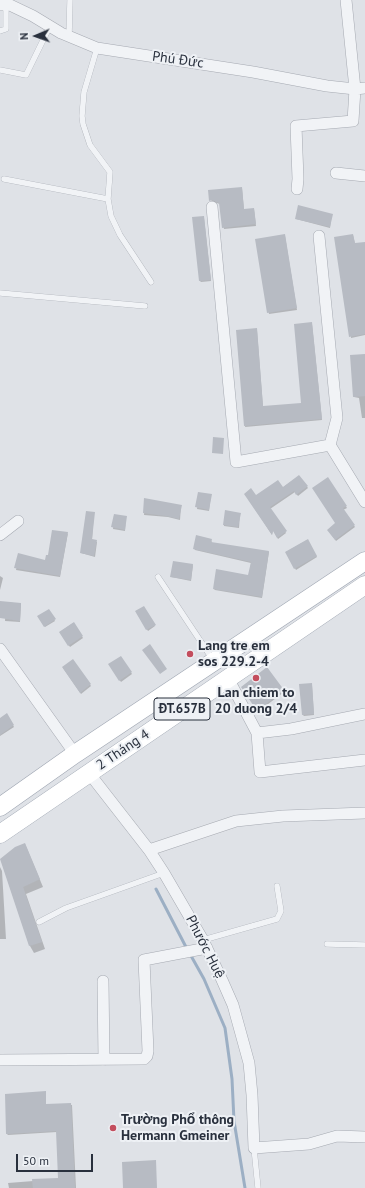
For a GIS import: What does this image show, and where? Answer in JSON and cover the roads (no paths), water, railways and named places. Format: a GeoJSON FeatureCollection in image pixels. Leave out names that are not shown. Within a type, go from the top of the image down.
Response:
{"type":"FeatureCollection","features":[{"type":"Feature","properties":{"kind":"main road","name":"2 Tháng 4"},"geometry":{"type":"LineString","coordinates":[[0,807],[75,754],[365,561]]}},
{"type":"Feature","properties":{"kind":"main road","name":"2 Tháng 4"},"geometry":{"type":"LineString","coordinates":[[0,834],[365,585]]}},
{"type":"Feature","properties":{"kind":"street"},"geometry":{"type":"LineString","coordinates":[[297,189],[296,126],[354,121],[360,89],[346,0]]}},
{"type":"Feature","properties":{"kind":"street","name":"Phú Đức"},"geometry":{"type":"LineString","coordinates":[[3,5],[10,5],[69,36],[97,48],[360,89]]}},
{"type":"Feature","properties":{"kind":"street"},"geometry":{"type":"LineString","coordinates":[[336,173],[365,176]]}},
{"type":"Feature","properties":{"kind":"street"},"geometry":{"type":"LineString","coordinates":[[212,207],[236,462],[330,445]]}},
{"type":"Feature","properties":{"kind":"street"},"geometry":{"type":"LineString","coordinates":[[319,236],[337,418],[330,445],[365,502]]}},
{"type":"Feature","properties":{"kind":"street"},"geometry":{"type":"LineString","coordinates":[[0,536],[18,521]]}},
{"type":"Feature","properties":{"kind":"street"},"geometry":{"type":"LineString","coordinates":[[0,648],[75,754]]}},
{"type":"Feature","properties":{"kind":"street"},"geometry":{"type":"LineString","coordinates":[[228,678],[258,733],[260,772],[365,760]]}},
{"type":"Feature","properties":{"kind":"street"},"geometry":{"type":"LineString","coordinates":[[258,733],[291,729],[365,714]]}},
{"type":"Feature","properties":{"kind":"street","name":"Phước Huệ"},"geometry":{"type":"LineString","coordinates":[[89,773],[149,850],[164,873],[205,944],[233,1005],[249,1063],[254,1148]]}},
{"type":"Feature","properties":{"kind":"street"},"geometry":{"type":"LineString","coordinates":[[149,850],[236,822],[283,816],[365,813]]}},
{"type":"Feature","properties":{"kind":"street"},"geometry":{"type":"LineString","coordinates":[[0,1060],[139,1060],[148,1056],[146,972],[144,960],[205,944]]}},
{"type":"Feature","properties":{"kind":"street"},"geometry":{"type":"LineString","coordinates":[[103,981],[104,1060]]}},
{"type":"Feature","properties":{"kind":"street"},"geometry":{"type":"LineString","coordinates":[[254,1148],[310,1144],[337,1136],[365,1137]]}},
{"type":"Feature","properties":{"kind":"lane"},"geometry":{"type":"LineString","coordinates":[[69,36],[70,0]]}},
{"type":"Feature","properties":{"kind":"lane"},"geometry":{"type":"LineString","coordinates":[[0,31],[6,29],[3,5]]}},
{"type":"Feature","properties":{"kind":"lane"},"geometry":{"type":"LineString","coordinates":[[0,70],[26,75],[50,26]]}},
{"type":"Feature","properties":{"kind":"lane"},"geometry":{"type":"LineString","coordinates":[[97,48],[84,92],[82,116],[90,145],[110,172],[108,199],[111,216],[120,235],[151,282]]}},
{"type":"Feature","properties":{"kind":"lane"},"geometry":{"type":"LineString","coordinates":[[4,179],[108,199]]}},
{"type":"Feature","properties":{"kind":"lane"},"geometry":{"type":"LineString","coordinates":[[0,293],[146,306]]}},
{"type":"Feature","properties":{"kind":"lane"},"geometry":{"type":"LineString","coordinates":[[158,577],[214,662]]}},
{"type":"Feature","properties":{"kind":"lane"},"geometry":{"type":"LineString","coordinates":[[39,922],[66,908],[164,873]]}},
{"type":"Feature","properties":{"kind":"lane"},"geometry":{"type":"LineString","coordinates":[[205,944],[277,919],[281,910],[277,886]]}},
{"type":"Feature","properties":{"kind":"lane"},"geometry":{"type":"LineString","coordinates":[[327,944],[365,945]]}},
{"type":"Feature","properties":{"kind":"lane"},"geometry":{"type":"LineString","coordinates":[[254,1148],[258,1188]]}},
{"type":"Feature","properties":{"kind":"waterway"},"geometry":{"type":"LineString","coordinates":[[156,889],[187,949]]}},
{"type":"Feature","properties":{"kind":"waterway"},"geometry":{"type":"LineString","coordinates":[[190,954],[204,979],[225,1028],[232,1079],[234,1121],[245,1188]]}},
{"type":"Feature","properties":{"kind":"place","name":"Lang tre em sos 229.2-4"},"geometry":{"type":"Point","coordinates":[190,654]}},
{"type":"Feature","properties":{"kind":"place","name":"Lan chiem to 20 duong 2/4"},"geometry":{"type":"Point","coordinates":[256,678]}},
{"type":"Feature","properties":{"kind":"place","name":"Trường Phổ thông Hermann Gmeiner"},"geometry":{"type":"Point","coordinates":[113,1128]}}]}
